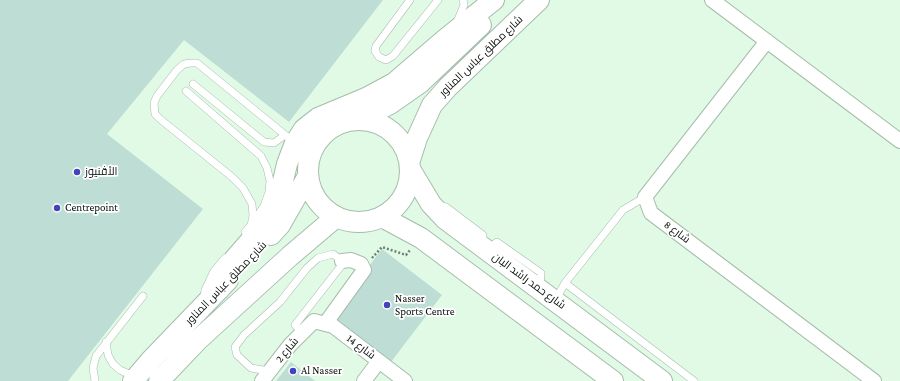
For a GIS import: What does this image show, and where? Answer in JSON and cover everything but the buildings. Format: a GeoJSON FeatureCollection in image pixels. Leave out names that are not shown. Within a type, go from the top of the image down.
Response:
{"type":"FeatureCollection","features":[{"type":"Feature","properties":{"kind":"street"},"geometry":{"type":"LineString","coordinates":[[219,290],[231,264],[263,226],[275,206],[282,186],[287,164],[290,139],[318,118],[366,98],[394,83],[494,0]]}},
{"type":"Feature","properties":{"kind":"street","name":"شارع مطلق عباس المناور"},"geometry":{"type":"LineString","coordinates":[[358,120],[390,104],[420,83],[468,38],[505,0]]}},
{"type":"Feature","properties":{"kind":"street","name":"شارع مطلق عباس المناور"},"geometry":{"type":"LineString","coordinates":[[410,164],[416,138],[432,105],[448,87],[539,0]]}},
{"type":"Feature","properties":{"kind":"street"},"geometry":{"type":"LineString","coordinates":[[712,0],[900,141]]}},
{"type":"Feature","properties":{"kind":"street"},"geometry":{"type":"LineString","coordinates":[[645,197],[767,41]]}},
{"type":"Feature","properties":{"kind":"street"},"geometry":{"type":"LineString","coordinates":[[358,120],[376,122],[391,131],[403,144],[410,164],[410,176],[406,192],[397,206],[382,217],[369,222],[352,222],[336,217],[322,207],[313,193],[308,176],[309,160],[316,144],[327,131],[342,123],[358,120]]}},
{"type":"Feature","properties":{"kind":"street","name":"شارع حمد راشد البان"},"geometry":{"type":"LineString","coordinates":[[410,164],[431,204],[445,219],[662,381]]}},
{"type":"Feature","properties":{"kind":"street","name":"شارع مطلق عباس المناور"},"geometry":{"type":"LineString","coordinates":[[135,378],[251,258],[280,225],[308,176]]}},
{"type":"Feature","properties":{"kind":"street","name":"شارع 8"},"geometry":{"type":"LineString","coordinates":[[645,197],[651,213],[874,381]]}},
{"type":"Feature","properties":{"kind":"street","name":"شارع مطلق عباس المناور"},"geometry":{"type":"LineString","coordinates":[[159,381],[198,340],[290,256],[336,217]]}},
{"type":"Feature","properties":{"kind":"street"},"geometry":{"type":"LineString","coordinates":[[382,217],[420,238],[613,381]]}},
{"type":"Feature","properties":{"kind":"street"},"geometry":{"type":"LineString","coordinates":[[420,238],[418,230],[420,223],[426,218],[435,217],[445,219]]}},
{"type":"Feature","properties":{"kind":"street"},"geometry":{"type":"LineString","coordinates":[[342,261],[351,260],[361,264],[364,270]]}},
{"type":"Feature","properties":{"kind":"street","name":"شارع 2"},"geometry":{"type":"LineString","coordinates":[[266,376],[302,332],[319,322],[364,270]]}},
{"type":"Feature","properties":{"kind":"street","name":"شارع 14"},"geometry":{"type":"LineString","coordinates":[[319,322],[333,326],[405,381]]}},
{"type":"Feature","properties":{"kind":"street"},"geometry":{"type":"LineString","coordinates":[[578,356],[589,352],[595,343],[595,337],[590,327]]}},
{"type":"Feature","properties":{"kind":"street"},"geometry":{"type":"LineString","coordinates":[[364,381],[379,361]]}},
{"type":"Feature","properties":{"kind":"lane"},"geometry":{"type":"LineString","coordinates":[[410,0],[376,46],[375,51],[379,57],[386,60],[393,56],[438,0]]}},
{"type":"Feature","properties":{"kind":"lane"},"geometry":{"type":"LineString","coordinates":[[444,40],[459,20],[464,5],[463,0]]}},
{"type":"Feature","properties":{"kind":"lane"},"geometry":{"type":"LineString","coordinates":[[250,225],[253,216],[252,204],[243,188],[232,177],[160,120],[155,114],[154,104],[157,96],[177,70],[184,64],[191,62],[197,63],[290,139]]}},
{"type":"Feature","properties":{"kind":"lane"},"geometry":{"type":"LineString","coordinates":[[193,84],[264,142],[274,143],[290,139]]}},
{"type":"Feature","properties":{"kind":"lane"},"geometry":{"type":"LineString","coordinates":[[186,91],[253,148],[261,156],[267,168],[270,182],[269,192],[264,206],[241,237]]}},
{"type":"Feature","properties":{"kind":"lane"},"geometry":{"type":"LineString","coordinates":[[555,301],[565,283],[623,210],[645,197]]}},
{"type":"Feature","properties":{"kind":"lane"},"geometry":{"type":"LineString","coordinates":[[431,204],[446,206],[484,235],[484,248]]}},
{"type":"Feature","properties":{"kind":"lane"},"geometry":{"type":"LineString","coordinates":[[203,306],[205,290],[214,271],[228,254]]}},
{"type":"Feature","properties":{"kind":"lane"},"geometry":{"type":"LineString","coordinates":[[266,376],[251,368],[237,355],[236,347],[244,335],[280,302],[307,268],[318,258],[333,254],[342,261],[341,266],[296,325],[302,332]]}},
{"type":"Feature","properties":{"kind":"lane"},"geometry":{"type":"LineString","coordinates":[[565,283],[694,381]]}},
{"type":"Feature","properties":{"kind":"lane"},"geometry":{"type":"LineString","coordinates":[[95,381],[93,368],[94,362],[106,342],[143,296]]}},
{"type":"Feature","properties":{"kind":"lane"},"geometry":{"type":"LineString","coordinates":[[106,342],[108,355],[113,364],[135,378]]}},
{"type":"Feature","properties":{"kind":"path"},"geometry":{"type":"LineString","coordinates":[[364,270],[382,247],[406,255],[420,238]]}},
{"type":"Feature","properties":{"kind":"place","name":"الأڤنيوز"},"geometry":{"type":"Point","coordinates":[77,172]}},
{"type":"Feature","properties":{"kind":"place","name":"Centrepoint"},"geometry":{"type":"Point","coordinates":[57,208]}},
{"type":"Feature","properties":{"kind":"place","name":"Nasser Sports Centre"},"geometry":{"type":"Point","coordinates":[387,305]}},
{"type":"Feature","properties":{"kind":"place","name":"Al Nasser"},"geometry":{"type":"Point","coordinates":[293,371]}}]}
